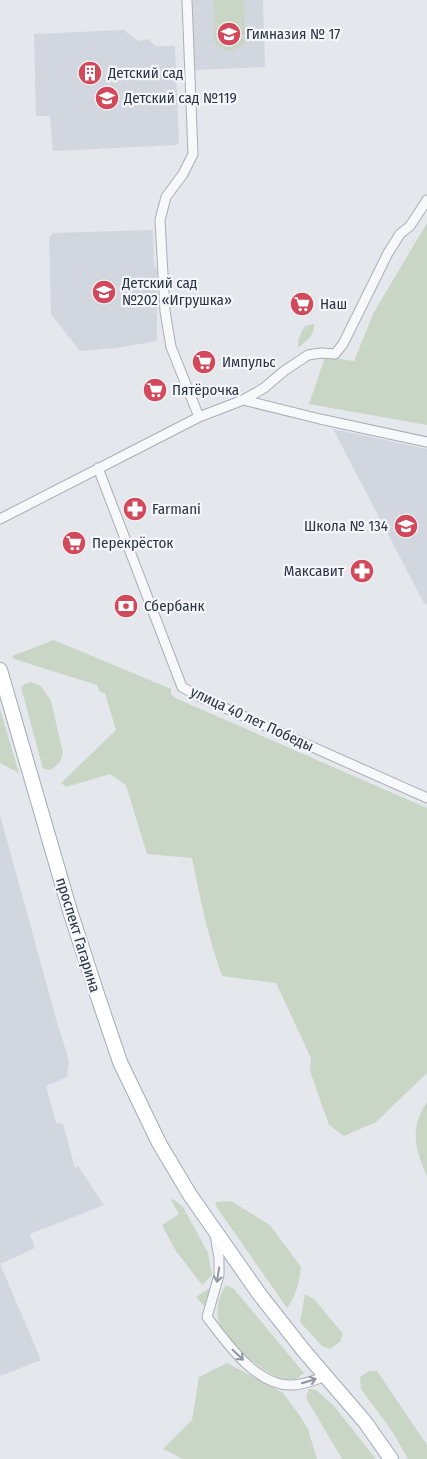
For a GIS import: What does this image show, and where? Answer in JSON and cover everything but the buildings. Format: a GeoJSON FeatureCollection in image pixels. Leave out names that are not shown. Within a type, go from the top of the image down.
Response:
{"type":"FeatureCollection","features":[{"type":"Feature","properties":{"kind":"main road","name":"проспект Гагарина"},"geometry":{"type":"LineString","coordinates":[[0,670],[70,911],[120,1062],[159,1143],[185,1188],[214,1232],[260,1295],[366,1422],[391,1459]]}},
{"type":"Feature","properties":{"kind":"street"},"geometry":{"type":"LineString","coordinates":[[187,0],[193,154],[183,174],[166,197],[160,220],[165,311],[171,347],[199,417]]}},
{"type":"Feature","properties":{"kind":"street"},"geometry":{"type":"LineString","coordinates":[[0,518],[199,417],[243,400],[264,388],[284,371],[308,355],[321,353],[336,354],[344,344],[388,253],[400,234],[410,226],[427,200]]}},
{"type":"Feature","properties":{"kind":"street"},"geometry":{"type":"LineString","coordinates":[[243,400],[427,442]]}},
{"type":"Feature","properties":{"kind":"street","name":"улица 40 лет Победы"},"geometry":{"type":"LineString","coordinates":[[98,468],[182,686],[198,696],[427,798]]}},
{"type":"Feature","properties":{"kind":"street"},"geometry":{"type":"LineString","coordinates":[[214,1232],[219,1258],[219,1275],[207,1317],[232,1350],[256,1371],[280,1384],[304,1383],[326,1376]]}},
{"type":"Feature","properties":{"kind":"shaded area","name":"Гимназия № 17"},"geometry":{"type":"Polygon","coordinates":[[[193,0],[263,0],[265,67],[194,70],[193,0]]]}},
{"type":"Feature","properties":{"kind":"shaded area","name":"Детский сад №119"},"geometry":{"type":"Polygon","coordinates":[[[124,30],[138,41],[148,39],[156,46],[175,46],[179,142],[177,145],[53,151],[50,116],[36,116],[34,34],[124,30]]]}},
{"type":"Feature","properties":{"kind":"shaded area","name":"Детский сад №202 «Игрушка»"},"geometry":{"type":"Polygon","coordinates":[[[153,230],[154,265],[157,270],[157,341],[116,348],[80,351],[51,314],[49,237],[53,233],[153,230]]]}},
{"type":"Feature","properties":{"kind":"shaded area","name":"Школа № 134"},"geometry":{"type":"Polygon","coordinates":[[[333,429],[427,449],[427,605],[424,603],[333,429]]]}},
{"type":"Feature","properties":{"kind":"shaded area"},"geometry":{"type":"Polygon","coordinates":[[[0,815],[69,1061],[67,1077],[46,1086],[56,1123],[63,1124],[75,1168],[78,1166],[104,1205],[30,1234],[35,1248],[0,1264],[0,815]]]}},
{"type":"Feature","properties":{"kind":"shaded area"},"geometry":{"type":"Polygon","coordinates":[[[0,1264],[41,1360],[0,1376],[0,1264]]]}},
{"type":"Feature","properties":{"kind":"green space"},"geometry":{"type":"Polygon","coordinates":[[[214,0],[244,0],[245,33],[240,38],[221,39],[215,35],[214,0]]]}},
{"type":"Feature","properties":{"kind":"green space"},"geometry":{"type":"Polygon","coordinates":[[[213,33],[220,41],[238,41],[248,34],[241,46],[229,50],[217,46],[213,33]]]}},
{"type":"Feature","properties":{"kind":"green space"},"geometry":{"type":"Polygon","coordinates":[[[427,223],[427,425],[309,404],[325,357],[354,361],[374,312],[427,223]]]}},
{"type":"Feature","properties":{"kind":"green space"},"geometry":{"type":"Polygon","coordinates":[[[314,324],[312,335],[299,347],[299,339],[305,326],[314,324]]]}},
{"type":"Feature","properties":{"kind":"green space"},"geometry":{"type":"Polygon","coordinates":[[[54,640],[171,689],[171,694],[175,698],[427,808],[427,1073],[376,1122],[344,1136],[329,1125],[310,1071],[311,1058],[276,983],[222,976],[208,932],[192,858],[147,854],[126,785],[110,774],[66,787],[61,783],[116,730],[105,693],[100,692],[97,685],[14,659],[12,656],[54,640]]]}},
{"type":"Feature","properties":{"kind":"green space"},"geometry":{"type":"Polygon","coordinates":[[[31,682],[41,686],[51,701],[63,753],[60,762],[51,770],[43,769],[21,687],[31,682]]]}},
{"type":"Feature","properties":{"kind":"green space"},"geometry":{"type":"Polygon","coordinates":[[[0,709],[19,773],[0,763],[0,709]]]}},
{"type":"Feature","properties":{"kind":"green space"},"geometry":{"type":"Polygon","coordinates":[[[427,1102],[427,1177],[419,1157],[416,1130],[421,1112],[427,1102]]]}},
{"type":"Feature","properties":{"kind":"green space"},"geometry":{"type":"Polygon","coordinates":[[[173,1199],[183,1207],[208,1253],[212,1275],[202,1285],[176,1251],[162,1225],[179,1214],[171,1200],[173,1199]]]}},
{"type":"Feature","properties":{"kind":"green space"},"geometry":{"type":"Polygon","coordinates":[[[231,1201],[270,1225],[301,1267],[297,1289],[287,1308],[216,1206],[216,1202],[231,1201]]]}},
{"type":"Feature","properties":{"kind":"green space"},"geometry":{"type":"Polygon","coordinates":[[[226,1285],[234,1289],[304,1373],[296,1379],[284,1379],[273,1375],[255,1363],[229,1338],[219,1322],[217,1313],[221,1293],[226,1285]]]}},
{"type":"Feature","properties":{"kind":"green space"},"geometry":{"type":"Polygon","coordinates":[[[213,1286],[204,1306],[196,1297],[213,1286]]]}},
{"type":"Feature","properties":{"kind":"green space"},"geometry":{"type":"Polygon","coordinates":[[[305,1294],[315,1300],[343,1334],[340,1342],[330,1349],[322,1346],[300,1322],[305,1294]]]}},
{"type":"Feature","properties":{"kind":"green space"},"geometry":{"type":"Polygon","coordinates":[[[227,1363],[283,1393],[308,1429],[317,1459],[183,1459],[163,1449],[192,1420],[199,1377],[227,1363]]]}},
{"type":"Feature","properties":{"kind":"green space"},"geometry":{"type":"Polygon","coordinates":[[[369,1371],[377,1371],[427,1445],[427,1459],[408,1459],[392,1431],[361,1389],[360,1377],[369,1371]]]}},
{"type":"Feature","properties":{"kind":"green space"},"geometry":{"type":"Polygon","coordinates":[[[309,1389],[316,1390],[333,1405],[376,1459],[342,1459],[306,1398],[308,1397],[306,1397],[309,1389]]]}},
{"type":"Feature","properties":{"kind":"place","name":"Гимназия № 17"},"geometry":{"type":"Point","coordinates":[229,34]}},
{"type":"Feature","properties":{"kind":"place","name":"Детский сад"},"geometry":{"type":"Point","coordinates":[90,73]}},
{"type":"Feature","properties":{"kind":"place","name":"Детский сад №119"},"geometry":{"type":"Point","coordinates":[107,98]}},
{"type":"Feature","properties":{"kind":"place","name":"Детский сад №202 «Игрушка»"},"geometry":{"type":"Point","coordinates":[104,292]}},
{"type":"Feature","properties":{"kind":"place","name":"Наш"},"geometry":{"type":"Point","coordinates":[302,304]}},
{"type":"Feature","properties":{"kind":"place","name":"Импульс"},"geometry":{"type":"Point","coordinates":[204,362]}},
{"type":"Feature","properties":{"kind":"place","name":"Пятёрочка"},"geometry":{"type":"Point","coordinates":[155,390]}},
{"type":"Feature","properties":{"kind":"place","name":"Farmani"},"geometry":{"type":"Point","coordinates":[135,509]}},
{"type":"Feature","properties":{"kind":"place","name":"Школа № 134"},"geometry":{"type":"Point","coordinates":[406,526]}},
{"type":"Feature","properties":{"kind":"place","name":"Перекрёсток"},"geometry":{"type":"Point","coordinates":[74,543]}},
{"type":"Feature","properties":{"kind":"place","name":"Максавит"},"geometry":{"type":"Point","coordinates":[362,571]}},
{"type":"Feature","properties":{"kind":"place","name":"Сбербанк"},"geometry":{"type":"Point","coordinates":[126,606]}}]}
